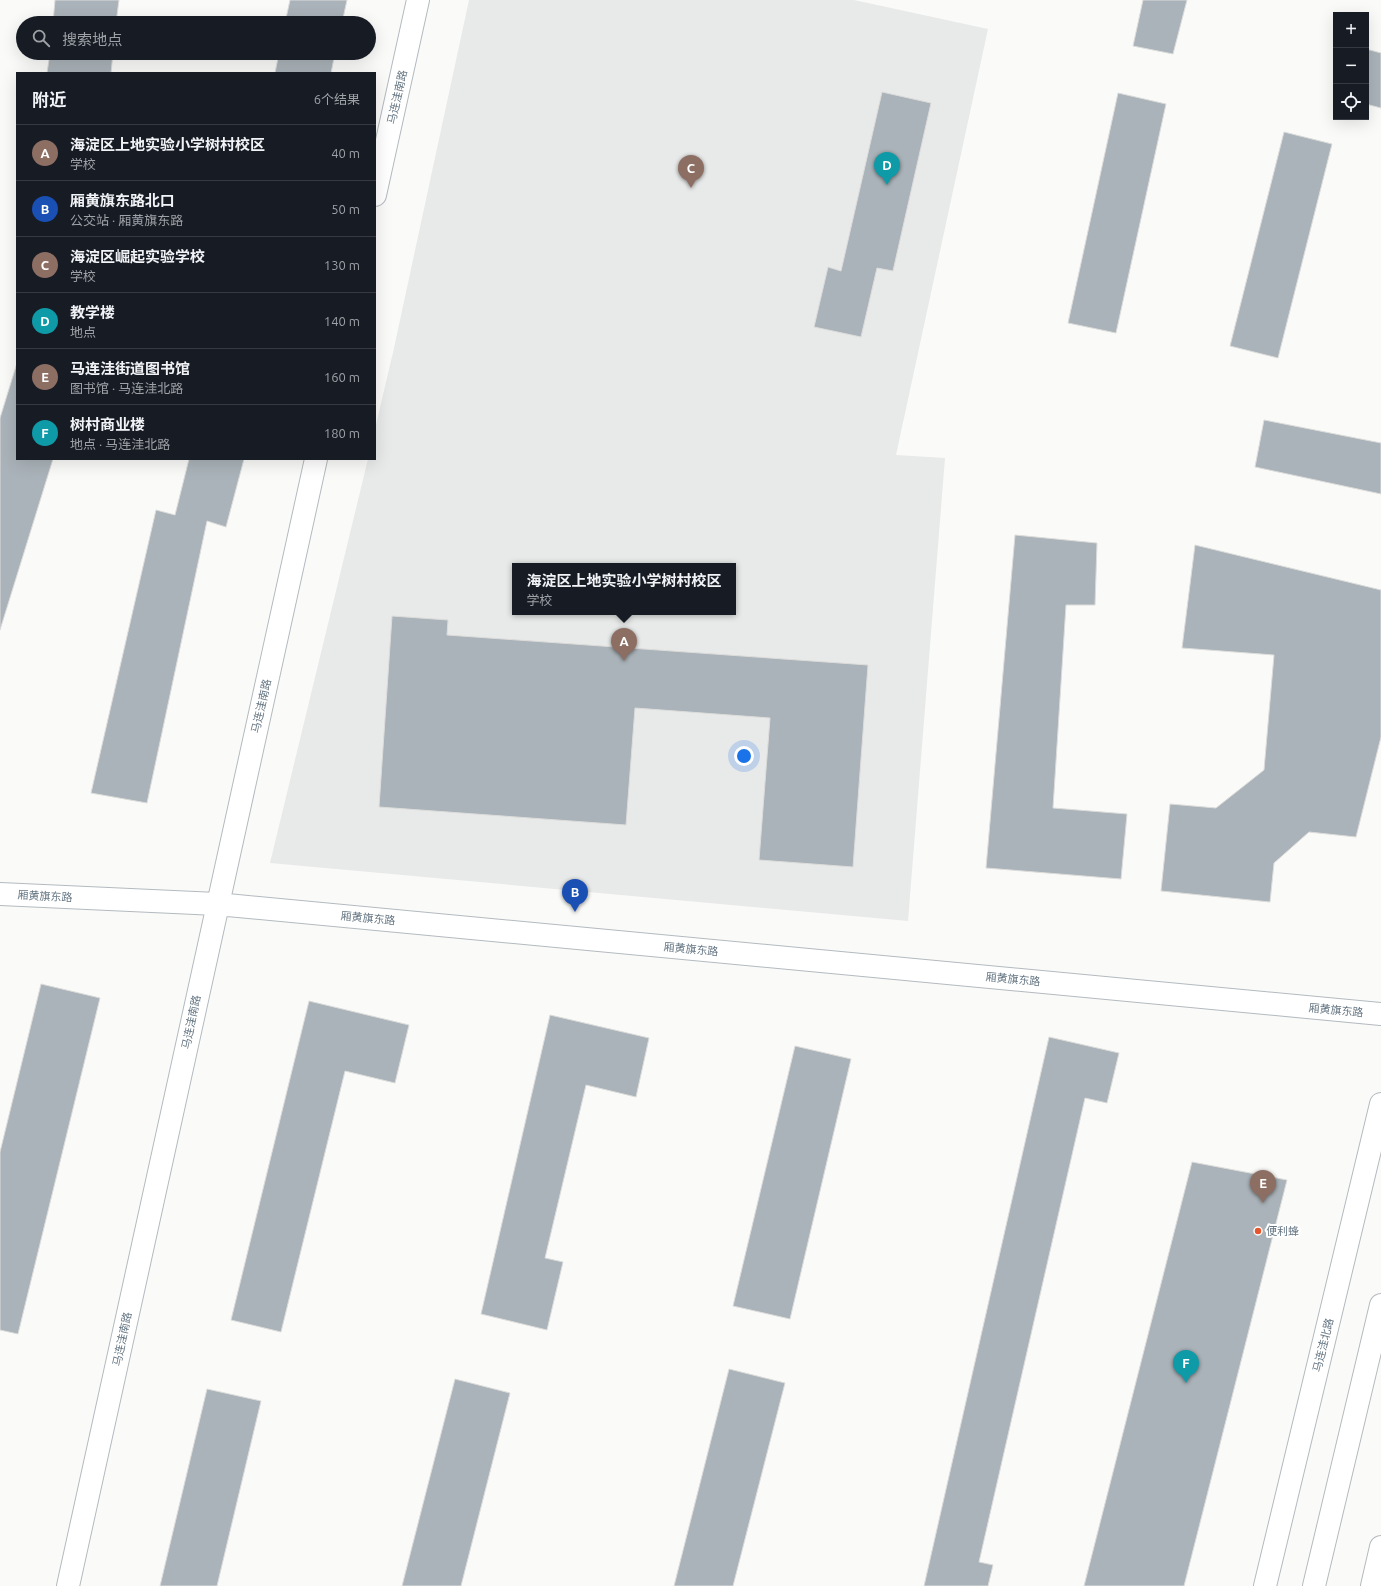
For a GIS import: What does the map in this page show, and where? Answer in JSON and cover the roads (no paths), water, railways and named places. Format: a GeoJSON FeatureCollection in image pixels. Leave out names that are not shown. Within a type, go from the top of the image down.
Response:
{"type":"FeatureCollection","features":[{"type":"Feature","properties":{"kind":"street","name":"马连洼南路"},"geometry":{"type":"LineString","coordinates":[[376,190],[418,0]]}},
{"type":"Feature","properties":{"kind":"street","name":"马连洼南路"},"geometry":{"type":"LineString","coordinates":[[68,1586],[316,460]]}},
{"type":"Feature","properties":{"kind":"street","name":"厢黄旗东路"},"geometry":{"type":"LineString","coordinates":[[0,894],[217,904],[1381,1014]]}},
{"type":"Feature","properties":{"kind":"street","name":"马连洼北路"},"geometry":{"type":"LineString","coordinates":[[1265,1586],[1381,1104]]}},
{"type":"Feature","properties":{"kind":"street"},"geometry":{"type":"LineString","coordinates":[[1314,1586],[1381,1305]]}},
{"type":"Feature","properties":{"kind":"street"},"geometry":{"type":"LineString","coordinates":[[1372,1586],[1381,1547]]}},
{"type":"Feature","properties":{"kind":"place","name":"教学楼"},"geometry":{"type":"Point","coordinates":[887,185]}},
{"type":"Feature","properties":{"kind":"place","name":"海淀区崛起实验学校"},"geometry":{"type":"Point","coordinates":[691,188]}},
{"type":"Feature","properties":{"kind":"place","name":"海淀区上地实验小学树村校区"},"geometry":{"type":"Point","coordinates":[624,661]}},
{"type":"Feature","properties":{"kind":"place","name":"厢黄旗东路北口"},"geometry":{"type":"Point","coordinates":[575,912]}},
{"type":"Feature","properties":{"kind":"place","name":"马连洼街道图书馆"},"geometry":{"type":"Point","coordinates":[1263,1203]}},
{"type":"Feature","properties":{"kind":"place","name":"便利蜂"},"geometry":{"type":"Point","coordinates":[1258,1231]}},
{"type":"Feature","properties":{"kind":"place","name":"树村商业楼"},"geometry":{"type":"Point","coordinates":[1186,1383]}}]}
